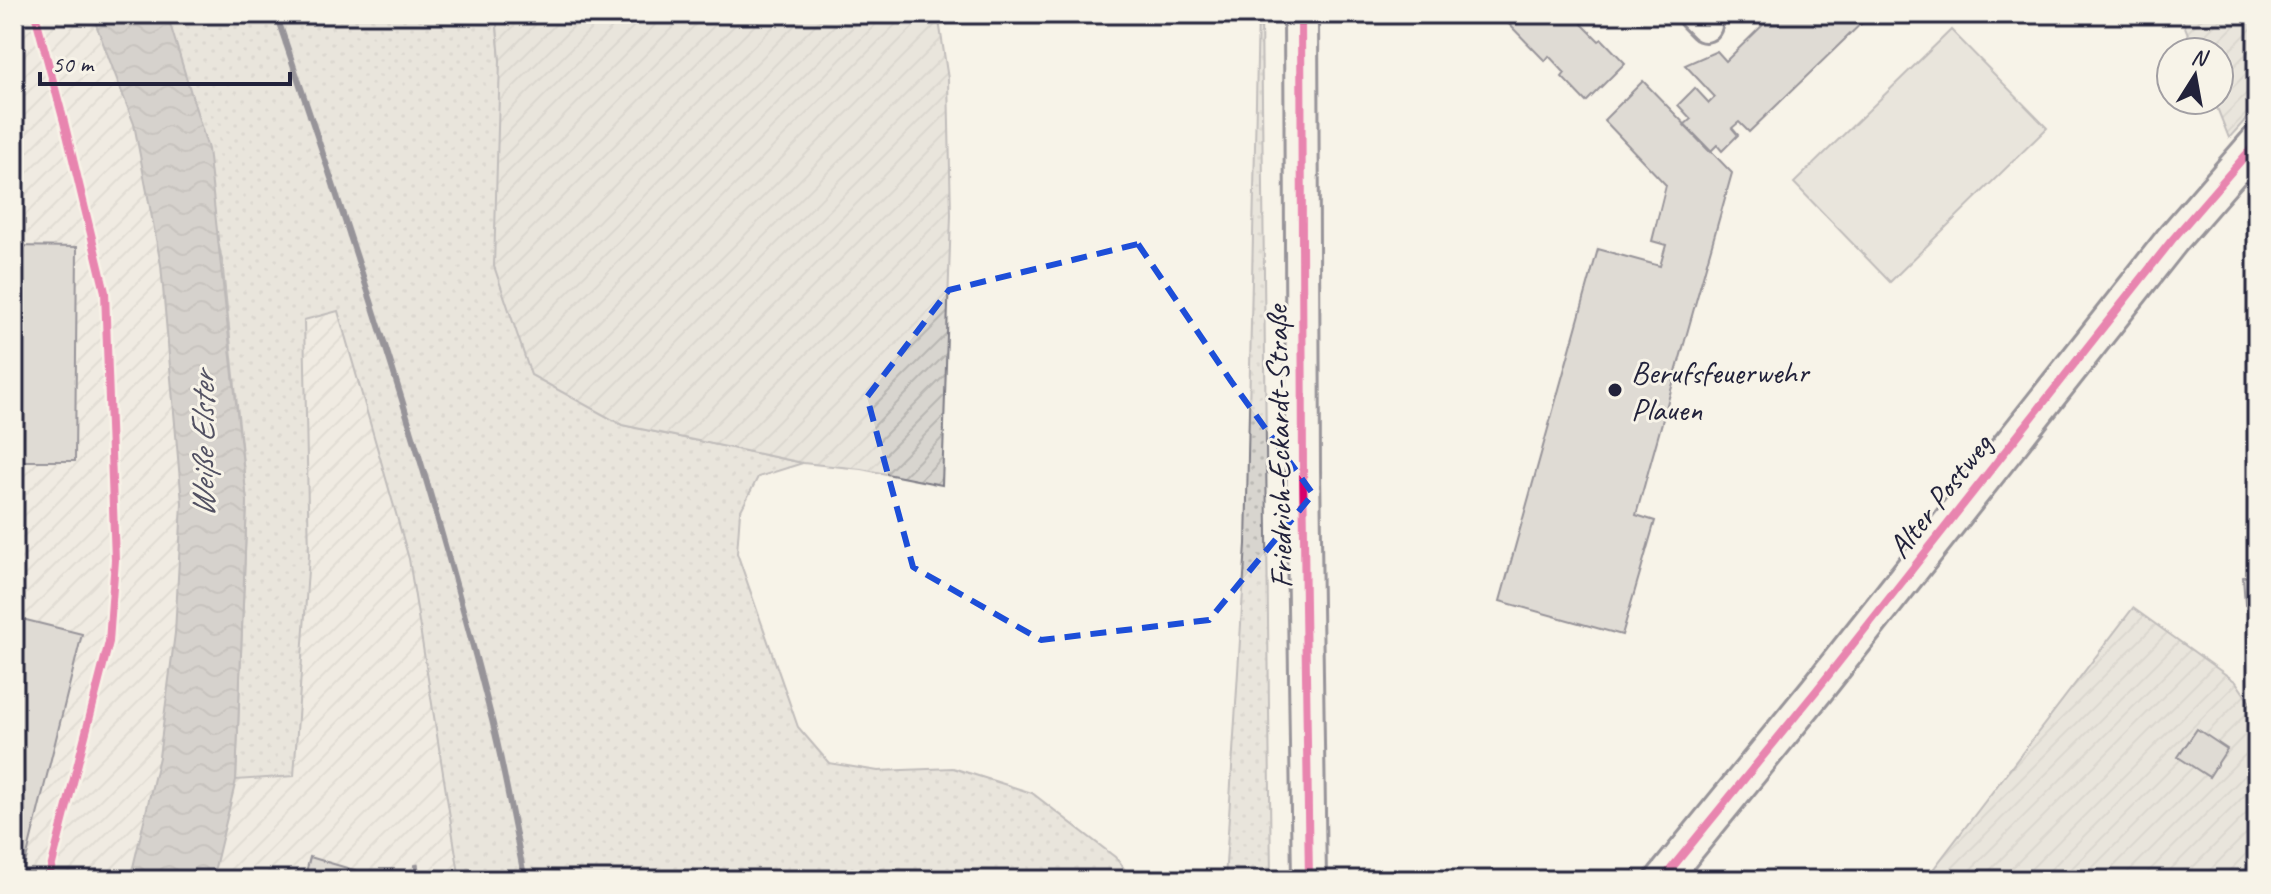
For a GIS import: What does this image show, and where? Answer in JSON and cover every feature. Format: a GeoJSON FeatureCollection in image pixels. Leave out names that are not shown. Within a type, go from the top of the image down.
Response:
{"type":"FeatureCollection","features":[{"type":"Feature","properties":{"kind":"street","name":"Friedrich-Eckardt-Straße"},"geometry":{"type":"LineString","coordinates":[[1301,14],[1309,880]]}},
{"type":"Feature","properties":{"kind":"street","name":"Alter Postweg"},"geometry":{"type":"LineString","coordinates":[[1662,880],[1826,679],[2172,240],[2257,142]]}},
{"type":"Feature","properties":{"kind":"path"},"geometry":{"type":"LineString","coordinates":[[416,864],[419,880]]}},
{"type":"Feature","properties":{"kind":"highlighted area"},"geometry":{"type":"Polygon","coordinates":[[[1138,244],[1313,494],[1209,620],[1041,640],[913,567],[867,397],[949,290],[1138,244]]]}},
{"type":"Feature","properties":{"kind":"shaded area"},"geometry":{"type":"Polygon","coordinates":[[[14,14],[92,14],[134,124],[161,265],[182,503],[175,633],[159,757],[130,880],[14,880],[14,14]]]}},
{"type":"Feature","properties":{"kind":"shaded area"},"geometry":{"type":"Polygon","coordinates":[[[167,14],[496,14],[500,60],[622,425],[803,463],[758,477],[740,512],[737,553],[798,727],[829,763],[878,771],[953,768],[1032,793],[1115,857],[1133,880],[460,880],[409,559],[338,311],[304,320],[309,555],[294,776],[236,780],[247,502],[222,260],[167,14]]]}},
{"type":"Feature","properties":{"kind":"shaded area"},"geometry":{"type":"Polygon","coordinates":[[[496,14],[938,14],[948,79],[951,215],[942,485],[861,469],[803,463],[622,425],[531,375],[494,266],[500,60],[496,14]]]}},
{"type":"Feature","properties":{"kind":"shaded area"},"geometry":{"type":"Polygon","coordinates":[[[1258,14],[1261,14],[1271,880],[1225,880],[1246,544],[1258,14]]]}},
{"type":"Feature","properties":{"kind":"shaded area"},"geometry":{"type":"Polygon","coordinates":[[[2180,14],[2257,14],[2257,107],[2229,138],[2220,116],[2235,116],[2235,36],[2189,36],[2180,14]]]}},
{"type":"Feature","properties":{"kind":"shaded area"},"geometry":{"type":"Polygon","coordinates":[[[1951,30],[2047,128],[1890,282],[1794,183],[1951,30]]]}},
{"type":"Feature","properties":{"kind":"shaded area"},"geometry":{"type":"Polygon","coordinates":[[[339,310],[409,559],[460,880],[212,880],[236,780],[294,775],[309,555],[304,319],[339,310]]]}},
{"type":"Feature","properties":{"kind":"shaded area"},"geometry":{"type":"Polygon","coordinates":[[[2133,608],[2236,682],[2257,713],[2257,880],[1925,880],[2133,608]]]}},
{"type":"Feature","properties":{"kind":"water","name":"Weiße Elster"},"geometry":{"type":"Polygon","coordinates":[[[92,14],[167,14],[208,149],[247,502],[236,780],[212,880],[130,880],[159,757],[175,633],[182,503],[161,265],[134,124],[92,14]]]}},
{"type":"Feature","properties":{"kind":"building"},"geometry":{"type":"Polygon","coordinates":[[[1499,14],[1577,14],[1584,21],[1582,24],[1625,63],[1586,102],[1562,77],[1565,73],[1549,56],[1545,61],[1499,14]]]}},
{"type":"Feature","properties":{"kind":"building"},"geometry":{"type":"Polygon","coordinates":[[[1774,14],[1871,14],[1749,132],[1739,122],[1732,128],[1738,135],[1722,151],[1717,145],[1710,152],[1684,125],[1691,119],[1678,105],[1695,88],[1709,103],[1715,97],[1685,65],[1717,51],[1726,61],[1774,14]]]}},
{"type":"Feature","properties":{"kind":"building","name":"Berufsfeuerwehr Plauen"},"geometry":{"type":"Polygon","coordinates":[[[1643,81],[1732,173],[1636,515],[1655,521],[1622,635],[1500,601],[1598,249],[1660,266],[1666,245],[1652,241],[1666,185],[1604,120],[1643,81]]]}},
{"type":"Feature","properties":{"kind":"building"},"geometry":{"type":"Polygon","coordinates":[[[14,246],[77,247],[75,461],[14,461],[14,246]]]}},
{"type":"Feature","properties":{"kind":"building"},"geometry":{"type":"Polygon","coordinates":[[[2257,562],[2255,608],[2255,604],[2245,605],[2243,577],[2251,576],[2250,563],[2257,562]]]}},
{"type":"Feature","properties":{"kind":"building"},"geometry":{"type":"Polygon","coordinates":[[[14,617],[82,634],[21,880],[14,880],[14,617]]]}},
{"type":"Feature","properties":{"kind":"building"},"geometry":{"type":"Polygon","coordinates":[[[2197,729],[2227,749],[2209,777],[2178,757],[2197,729]]]}},
{"type":"Feature","properties":{"kind":"building"},"geometry":{"type":"Polygon","coordinates":[[[310,857],[374,876],[373,880],[304,880],[310,857]]]}},
{"type":"Feature","properties":{"kind":"railway"},"geometry":{"type":"LineString","coordinates":[[276,14],[363,277],[444,542],[492,720],[525,880]]}},
{"type":"Feature","properties":{"kind":"cycle path"},"geometry":{"type":"LineString","coordinates":[[35,14],[105,292],[115,560],[109,642],[48,880]]}},
{"type":"Feature","properties":{"kind":"cycle path"},"geometry":{"type":"LineString","coordinates":[[1301,14],[1309,880]]}},
{"type":"Feature","properties":{"kind":"cycle path"},"geometry":{"type":"LineString","coordinates":[[1662,880],[1816,691],[2172,240],[2257,142]]}},
{"type":"Feature","properties":{"kind":"place","name":"Berufsfeuerwehr Plauen"},"geometry":{"type":"Point","coordinates":[1615,390]}}]}
